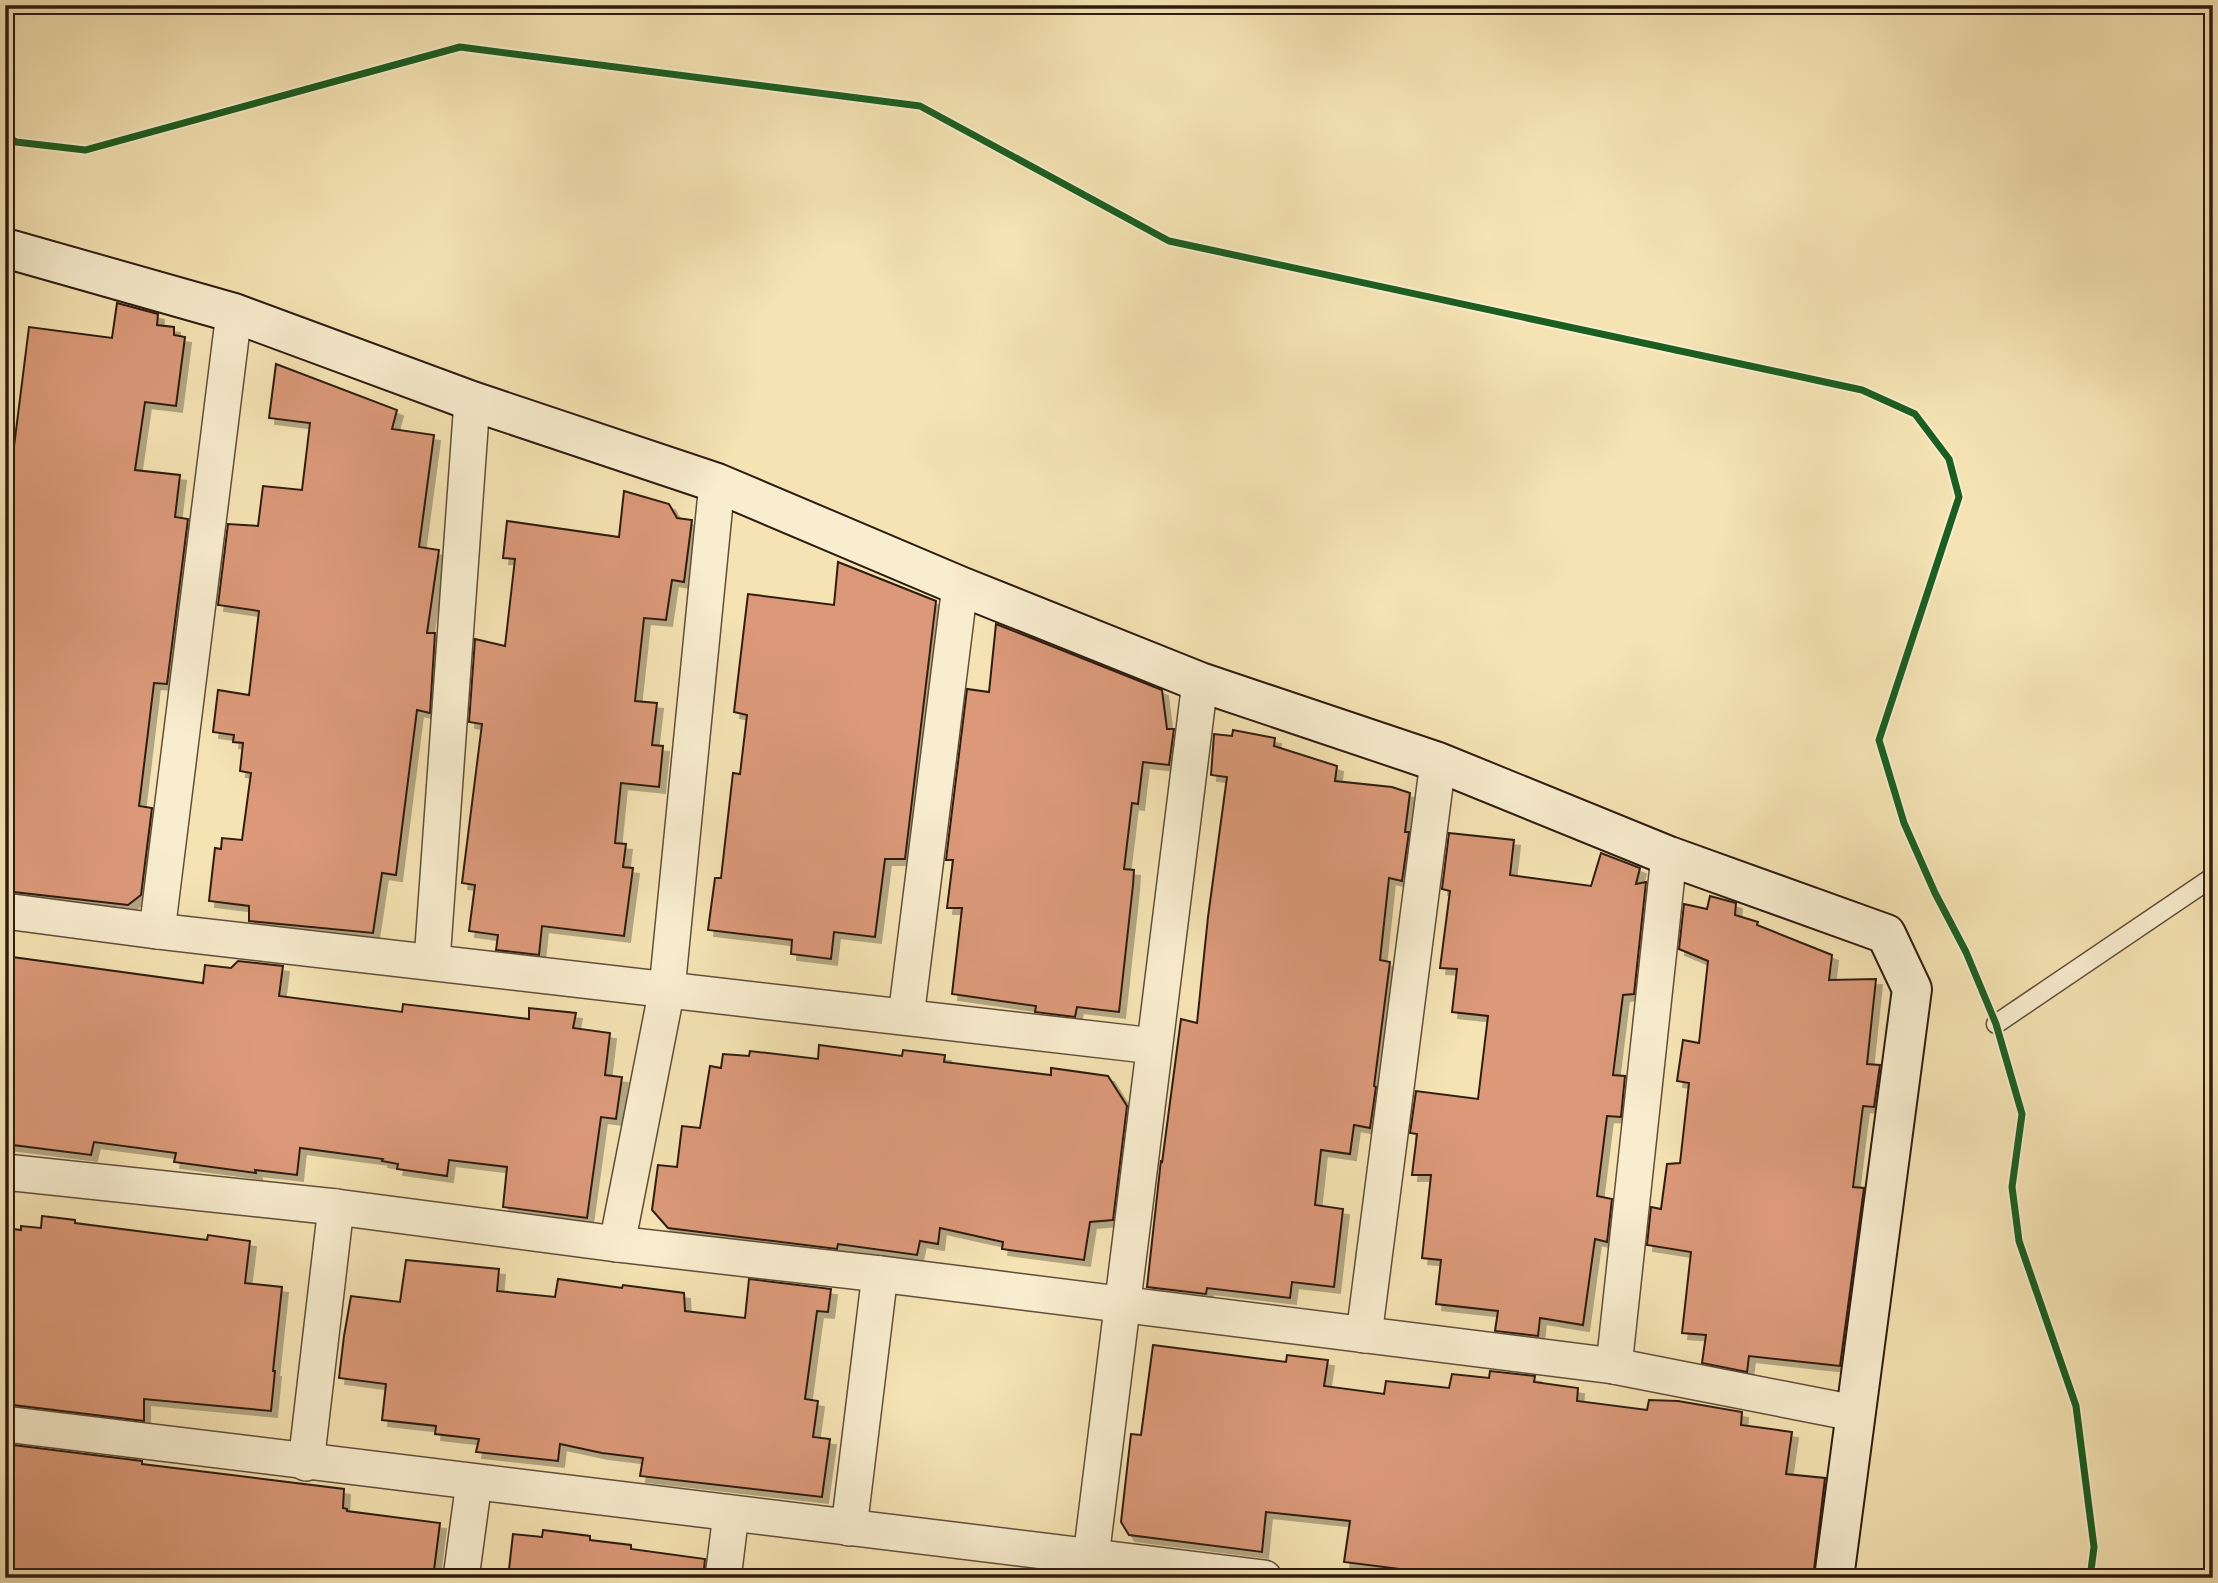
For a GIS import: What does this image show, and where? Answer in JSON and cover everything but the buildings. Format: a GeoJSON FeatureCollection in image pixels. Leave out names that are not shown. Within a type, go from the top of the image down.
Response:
{"type":"FeatureCollection","features":[{"type":"Feature","properties":{"kind":"street"},"geometry":{"type":"LineString","coordinates":[[5,248],[234,313],[472,401],[717,483],[960,586],[1200,682],[1438,762],[1669,856],[1886,934],[1912,989],[1834,1578]]}},
{"type":"Feature","properties":{"kind":"street"},"geometry":{"type":"LineString","coordinates":[[157,931],[234,313]]}},
{"type":"Feature","properties":{"kind":"street"},"geometry":{"type":"LineString","coordinates":[[432,961],[472,401]]}},
{"type":"Feature","properties":{"kind":"street"},"geometry":{"type":"LineString","coordinates":[[617,1244],[667,989],[717,483]]}},
{"type":"Feature","properties":{"kind":"street"},"geometry":{"type":"LineString","coordinates":[[906,1017],[960,586]]}},
{"type":"Feature","properties":{"kind":"street"},"geometry":{"type":"LineString","coordinates":[[1091,1557],[1200,682]]}},
{"type":"Feature","properties":{"kind":"street"},"geometry":{"type":"LineString","coordinates":[[1364,1335],[1438,762]]}},
{"type":"Feature","properties":{"kind":"street"},"geometry":{"type":"LineString","coordinates":[[1614,1366],[1669,856]]}},
{"type":"Feature","properties":{"kind":"street"},"geometry":{"type":"LineString","coordinates":[[5,911],[157,931],[1154,1046]]}},
{"type":"Feature","properties":{"kind":"street"},"geometry":{"type":"LineString","coordinates":[[5,1171],[336,1207],[1614,1366],[1854,1413]]}},
{"type":"Feature","properties":{"kind":"street"},"geometry":{"type":"LineString","coordinates":[[306,1463],[336,1207]]}},
{"type":"Feature","properties":{"kind":"street"},"geometry":{"type":"LineString","coordinates":[[849,1528],[880,1274]]}},
{"type":"Feature","properties":{"kind":"street"},"geometry":{"type":"LineString","coordinates":[[5,1424],[306,1463],[1264,1578]]}},
{"type":"Feature","properties":{"kind":"street"},"geometry":{"type":"LineString","coordinates":[[461,1578],[474,1482]]}},
{"type":"Feature","properties":{"kind":"street"},"geometry":{"type":"LineString","coordinates":[[723,1578],[732,1514]]}},
{"type":"Feature","properties":{"kind":"lane"},"geometry":{"type":"LineString","coordinates":[[1996,1024],[2213,877]]}},
{"type":"Feature","properties":{"kind":"cycle path"},"geometry":{"type":"LineString","coordinates":[[5,135],[16,142],[85,150],[460,47],[920,106],[1169,241],[1862,390],[1915,414],[1949,459],[1959,497],[1879,740],[1904,823],[1935,893],[1966,952],[1996,1024],[2022,1114],[2012,1187],[2019,1241],[2076,1406],[2094,1547],[2090,1578]]}}]}
